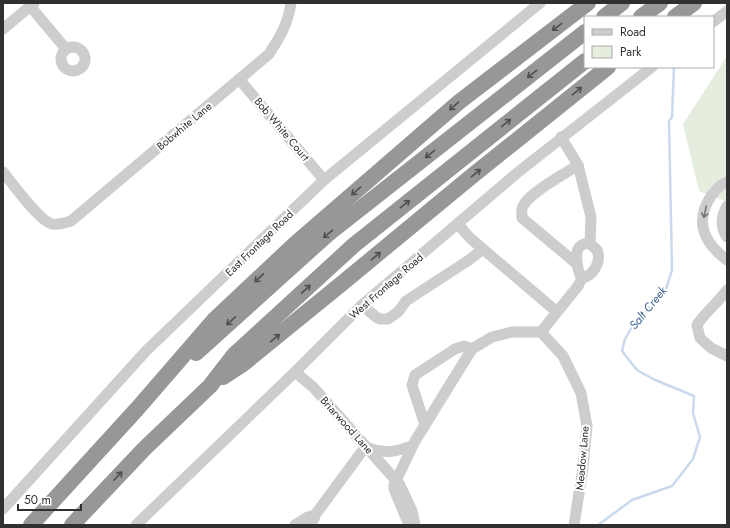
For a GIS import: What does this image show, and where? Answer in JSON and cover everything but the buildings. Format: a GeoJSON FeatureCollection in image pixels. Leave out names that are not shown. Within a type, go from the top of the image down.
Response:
{"type":"FeatureCollection","features":[{"type":"Feature","properties":{"kind":"highway"},"geometry":{"type":"LineString","coordinates":[[31,525],[137,409],[215,319],[296,243],[459,102],[588,3]]}},
{"type":"Feature","properties":{"kind":"highway"},"geometry":{"type":"LineString","coordinates":[[605,16],[622,3]]}},
{"type":"Feature","properties":{"kind":"highway"},"geometry":{"type":"LineString","coordinates":[[643,16],[660,3]]}},
{"type":"Feature","properties":{"kind":"highway"},"geometry":{"type":"LineString","coordinates":[[676,16],[694,3]]}},
{"type":"Feature","properties":{"kind":"highway"},"geometry":{"type":"LineString","coordinates":[[137,409],[328,234],[584,33]]}},
{"type":"Feature","properties":{"kind":"highway"},"geometry":{"type":"LineString","coordinates":[[72,525],[145,448],[210,386],[234,355],[354,245],[584,62]]}},
{"type":"Feature","properties":{"kind":"highway"},"geometry":{"type":"LineString","coordinates":[[210,386],[243,364],[478,171],[607,68]]}},
{"type":"Feature","properties":{"kind":"street","name":"Bobwhite Lane"},"geometry":{"type":"LineString","coordinates":[[3,172],[34,210],[51,224],[62,224],[71,221],[269,54],[283,32],[289,17],[291,3]]}},
{"type":"Feature","properties":{"kind":"street"},"geometry":{"type":"LineString","coordinates":[[3,29],[32,5],[66,50]]}},
{"type":"Feature","properties":{"kind":"street","name":"East Frontage Road"},"geometry":{"type":"LineString","coordinates":[[3,509],[146,351],[324,180],[532,5]]}},
{"type":"Feature","properties":{"kind":"street"},"geometry":{"type":"LineString","coordinates":[[714,21],[727,11]]}},
{"type":"Feature","properties":{"kind":"street","name":"West Frontage Road"},"geometry":{"type":"LineString","coordinates":[[136,525],[295,372],[362,305],[517,173],[651,68]]}},
{"type":"Feature","properties":{"kind":"street","name":"Bob White Court"},"geometry":{"type":"LineString","coordinates":[[239,79],[324,180]]}},
{"type":"Feature","properties":{"kind":"street"},"geometry":{"type":"LineString","coordinates":[[561,137],[578,165],[590,217],[590,244]]}},
{"type":"Feature","properties":{"kind":"street"},"geometry":{"type":"LineString","coordinates":[[577,264],[522,218],[522,207],[527,200],[553,180],[578,165]]}},
{"type":"Feature","properties":{"kind":"street"},"geometry":{"type":"LineString","coordinates":[[727,182],[720,185],[707,202],[704,210],[703,224],[707,241],[727,260]]}},
{"type":"Feature","properties":{"kind":"street"},"geometry":{"type":"LineString","coordinates":[[727,206],[723,213],[722,221],[723,229],[727,237]]}},
{"type":"Feature","properties":{"kind":"street"},"geometry":{"type":"LineString","coordinates":[[458,223],[463,230],[483,249],[557,312]]}},
{"type":"Feature","properties":{"kind":"street"},"geometry":{"type":"LineString","coordinates":[[415,525],[394,489],[394,485],[411,446],[472,349],[492,337],[512,332],[541,332],[578,286],[582,278],[590,275],[598,260],[597,250],[590,244],[584,244],[578,248],[576,254],[578,274],[582,278]]}},
{"type":"Feature","properties":{"kind":"street"},"geometry":{"type":"LineString","coordinates":[[362,305],[380,319],[388,318],[398,312],[406,301],[469,260],[483,249]]}},
{"type":"Feature","properties":{"kind":"street"},"geometry":{"type":"LineString","coordinates":[[727,290],[720,300],[704,314],[697,325],[700,338],[711,348],[727,356]]}},
{"type":"Feature","properties":{"kind":"street","name":"Meadow Lane"},"geometry":{"type":"LineString","coordinates":[[541,332],[564,356],[582,394],[587,426],[583,468],[574,525]]}},
{"type":"Feature","properties":{"kind":"street"},"geometry":{"type":"LineString","coordinates":[[425,425],[412,385],[415,375],[455,349],[464,346],[472,349]]}},
{"type":"Feature","properties":{"kind":"street","name":"Briarwood Lane"},"geometry":{"type":"LineString","coordinates":[[295,372],[313,387],[396,481]]}},
{"type":"Feature","properties":{"kind":"street"},"geometry":{"type":"LineString","coordinates":[[296,525],[308,517],[312,520],[366,446],[376,451],[395,452],[411,446]]}},
{"type":"Feature","properties":{"kind":"street"},"geometry":{"type":"LineString","coordinates":[[406,508],[409,525]]}},
{"type":"Feature","properties":{"kind":"green space"},"geometry":{"type":"Polygon","coordinates":[[[727,56],[727,202],[699,191],[683,124],[727,56]]]}},
{"type":"Feature","properties":{"kind":"waterway","name":"Salt Creek"},"geometry":{"type":"LineString","coordinates":[[598,525],[632,500],[672,486],[693,459],[700,437],[693,413],[694,396],[653,379],[637,370],[622,351],[625,339],[633,325],[666,289],[672,270],[669,121],[672,117],[674,68]]}}]}
